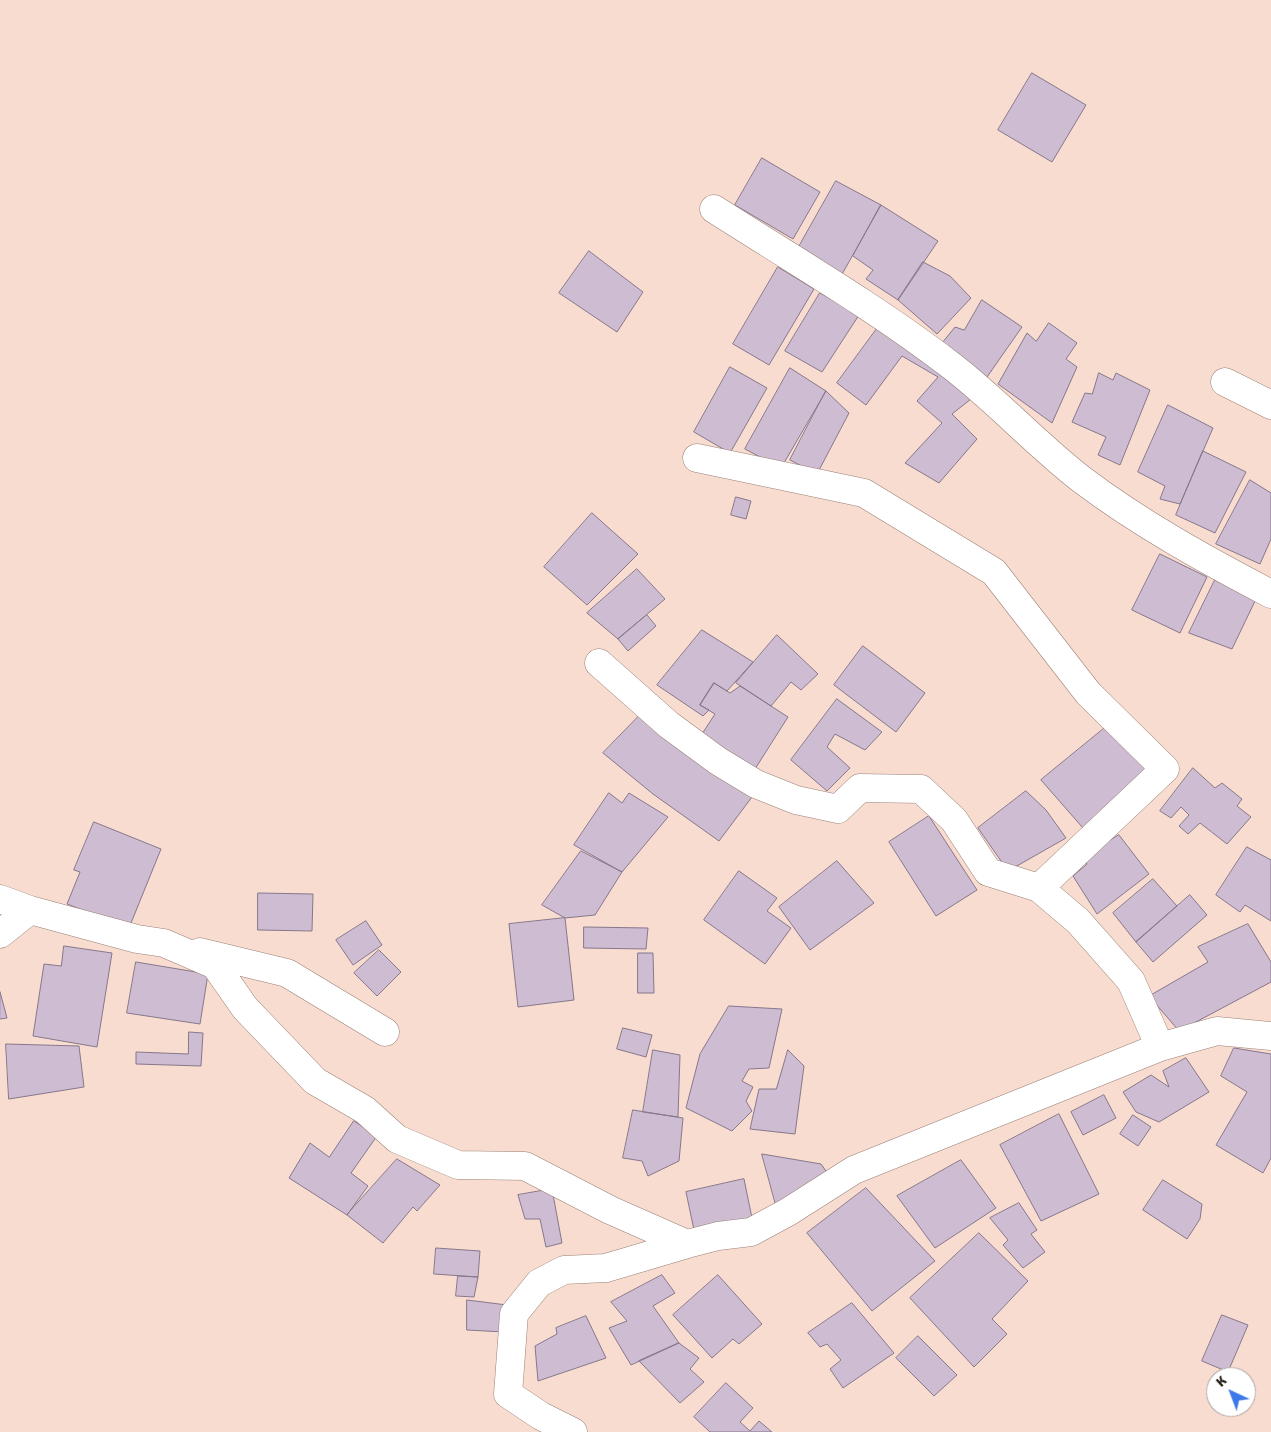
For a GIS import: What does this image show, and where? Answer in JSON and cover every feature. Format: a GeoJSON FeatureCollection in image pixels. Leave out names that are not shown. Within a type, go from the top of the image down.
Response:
{"type":"FeatureCollection","features":[{"type":"Feature","properties":{"kind":"street"},"geometry":{"type":"LineString","coordinates":[[714,209],[871,310],[953,367],[1074,473],[1118,504],[1220,567],[1271,594]]}},
{"type":"Feature","properties":{"kind":"street"},"geometry":{"type":"LineString","coordinates":[[1225,382],[1271,405]]}},
{"type":"Feature","properties":{"kind":"street"},"geometry":{"type":"LineString","coordinates":[[697,458],[864,493],[994,572],[1088,693],[1165,769],[1040,888]]}},
{"type":"Feature","properties":{"kind":"street"},"geometry":{"type":"LineString","coordinates":[[598,663],[669,725],[718,761],[756,784],[796,800],[838,809],[860,788],[921,789],[954,820],[988,872],[1040,888],[1078,921],[1131,981],[1160,1047]]}},
{"type":"Feature","properties":{"kind":"street"},"geometry":{"type":"LineString","coordinates":[[0,899],[30,910],[137,938],[287,973],[385,1032]]}},
{"type":"Feature","properties":{"kind":"street"},"geometry":{"type":"LineString","coordinates":[[0,934],[30,910]]}},
{"type":"Feature","properties":{"kind":"street"},"geometry":{"type":"LineString","coordinates":[[164,943],[215,966],[245,1008],[315,1081],[365,1110],[398,1139],[458,1165],[525,1166],[610,1210],[687,1244]]}},
{"type":"Feature","properties":{"kind":"street"},"geometry":{"type":"LineString","coordinates":[[573,1432],[541,1416],[508,1394],[514,1314],[539,1283],[564,1270],[606,1268],[718,1236],[751,1232],[788,1212],[854,1170],[1160,1047],[1217,1031],[1271,1036]]}},
{"type":"Feature","properties":{"kind":"building"},"geometry":{"type":"Polygon","coordinates":[[[1032,73],[1086,105],[1052,162],[998,130],[1032,73]]]}},
{"type":"Feature","properties":{"kind":"building"},"geometry":{"type":"Polygon","coordinates":[[[762,158],[820,192],[793,239],[735,205],[762,158]]]}},
{"type":"Feature","properties":{"kind":"building"},"geometry":{"type":"Polygon","coordinates":[[[836,181],[881,205],[841,276],[796,252],[836,181]]]}},
{"type":"Feature","properties":{"kind":"building"},"geometry":{"type":"Polygon","coordinates":[[[881,205],[938,241],[898,300],[866,279],[873,270],[853,256],[881,205]]]}},
{"type":"Feature","properties":{"kind":"building"},"geometry":{"type":"Polygon","coordinates":[[[589,251],[643,292],[617,332],[559,293],[589,251]]]}},
{"type":"Feature","properties":{"kind":"building"},"geometry":{"type":"Polygon","coordinates":[[[923,262],[950,276],[971,298],[937,334],[898,300],[923,262]]]}},
{"type":"Feature","properties":{"kind":"building"},"geometry":{"type":"Polygon","coordinates":[[[778,267],[814,289],[769,365],[733,344],[778,267]]]}},
{"type":"Feature","properties":{"kind":"building"},"geometry":{"type":"Polygon","coordinates":[[[820,293],[859,315],[822,372],[785,351],[820,293]]]}},
{"type":"Feature","properties":{"kind":"building"},"geometry":{"type":"Polygon","coordinates":[[[982,300],[1022,327],[987,377],[942,343],[955,327],[964,330],[982,300]]]}},
{"type":"Feature","properties":{"kind":"building"},"geometry":{"type":"Polygon","coordinates":[[[1049,323],[1077,343],[1066,359],[1077,367],[1052,423],[998,384],[1027,333],[1036,341],[1049,323]]]}},
{"type":"Feature","properties":{"kind":"building"},"geometry":{"type":"Polygon","coordinates":[[[879,326],[971,399],[952,414],[977,439],[939,483],[905,463],[942,423],[917,401],[938,377],[902,356],[866,405],[837,383],[879,326]]]}},
{"type":"Feature","properties":{"kind":"building"},"geometry":{"type":"Polygon","coordinates":[[[730,367],[767,388],[730,453],[694,432],[730,367]]]}},
{"type":"Feature","properties":{"kind":"building"},"geometry":{"type":"Polygon","coordinates":[[[790,368],[826,391],[781,468],[745,449],[790,368]]]}},
{"type":"Feature","properties":{"kind":"building"},"geometry":{"type":"Polygon","coordinates":[[[1099,373],[1113,380],[1116,373],[1150,390],[1120,465],[1098,455],[1106,437],[1072,422],[1085,393],[1092,394],[1099,373]]]}},
{"type":"Feature","properties":{"kind":"building"},"geometry":{"type":"Polygon","coordinates":[[[826,391],[849,413],[817,474],[790,460],[826,391]]]}},
{"type":"Feature","properties":{"kind":"building"},"geometry":{"type":"Polygon","coordinates":[[[1168,405],[1213,428],[1180,504],[1160,499],[1165,486],[1138,472],[1168,405]]]}},
{"type":"Feature","properties":{"kind":"building"},"geometry":{"type":"Polygon","coordinates":[[[1203,451],[1246,472],[1215,533],[1176,515],[1203,451]]]}},
{"type":"Feature","properties":{"kind":"building"},"geometry":{"type":"Polygon","coordinates":[[[1250,480],[1271,493],[1271,539],[1260,564],[1216,544],[1250,480]]]}},
{"type":"Feature","properties":{"kind":"building"},"geometry":{"type":"Polygon","coordinates":[[[736,497],[751,501],[746,519],[731,515],[736,497]]]}},
{"type":"Feature","properties":{"kind":"building"},"geometry":{"type":"Polygon","coordinates":[[[592,513],[638,554],[587,605],[544,567],[592,513]]]}},
{"type":"Feature","properties":{"kind":"building"},"geometry":{"type":"Polygon","coordinates":[[[1160,554],[1207,577],[1180,633],[1132,610],[1160,554]]]}},
{"type":"Feature","properties":{"kind":"building"},"geometry":{"type":"Polygon","coordinates":[[[637,569],[665,599],[618,639],[587,613],[637,569]]]}},
{"type":"Feature","properties":{"kind":"building"},"geometry":{"type":"Polygon","coordinates":[[[1215,580],[1256,599],[1232,649],[1189,633],[1215,580]]]}},
{"type":"Feature","properties":{"kind":"building"},"geometry":{"type":"Polygon","coordinates":[[[647,615],[656,626],[628,651],[618,639],[647,615]]]}},
{"type":"Feature","properties":{"kind":"building"},"geometry":{"type":"Polygon","coordinates":[[[702,630],[753,662],[727,691],[714,683],[700,705],[709,710],[703,716],[657,685],[702,630]]]}},
{"type":"Feature","properties":{"kind":"building"},"geometry":{"type":"Polygon","coordinates":[[[777,635],[818,674],[801,690],[791,682],[771,706],[736,683],[777,635]]]}},
{"type":"Feature","properties":{"kind":"building"},"geometry":{"type":"Polygon","coordinates":[[[863,646],[925,693],[896,732],[834,685],[863,646]]]}},
{"type":"Feature","properties":{"kind":"building"},"geometry":{"type":"Polygon","coordinates":[[[714,683],[730,693],[740,686],[788,717],[755,769],[702,734],[715,714],[700,705],[714,683]]]}},
{"type":"Feature","properties":{"kind":"building"},"geometry":{"type":"Polygon","coordinates":[[[837,699],[882,732],[865,750],[835,734],[827,747],[850,768],[827,791],[791,760],[837,699]]]}},
{"type":"Feature","properties":{"kind":"building"},"geometry":{"type":"Polygon","coordinates":[[[643,712],[755,793],[719,841],[653,794],[603,753],[643,712]]]}},
{"type":"Feature","properties":{"kind":"building"},"geometry":{"type":"Polygon","coordinates":[[[1112,722],[1157,771],[1083,828],[1041,780],[1112,722]]]}},
{"type":"Feature","properties":{"kind":"building"},"geometry":{"type":"Polygon","coordinates":[[[1193,768],[1215,788],[1222,783],[1242,799],[1237,806],[1251,817],[1227,844],[1200,823],[1188,834],[1179,826],[1189,815],[1181,807],[1171,818],[1160,811],[1193,768]]]}},
{"type":"Feature","properties":{"kind":"building"},"geometry":{"type":"Polygon","coordinates":[[[1026,791],[1046,810],[1066,838],[1008,871],[978,828],[1026,791]]]}},
{"type":"Feature","properties":{"kind":"building"},"geometry":{"type":"Polygon","coordinates":[[[609,793],[622,803],[629,793],[668,817],[622,872],[574,845],[609,793]]]}},
{"type":"Feature","properties":{"kind":"building"},"geometry":{"type":"Polygon","coordinates":[[[929,816],[977,890],[936,916],[889,842],[929,816]]]}},
{"type":"Feature","properties":{"kind":"building"},"geometry":{"type":"Polygon","coordinates":[[[94,822],[161,849],[129,928],[67,904],[80,872],[74,870],[94,822]]]}},
{"type":"Feature","properties":{"kind":"building"},"geometry":{"type":"Polygon","coordinates":[[[1119,835],[1149,874],[1097,914],[1073,876],[1087,864],[1083,858],[1119,835]]]}},
{"type":"Feature","properties":{"kind":"building"},"geometry":{"type":"Polygon","coordinates":[[[1247,847],[1271,860],[1271,921],[1245,905],[1240,912],[1216,895],[1247,847]]]}},
{"type":"Feature","properties":{"kind":"building"},"geometry":{"type":"Polygon","coordinates":[[[581,851],[622,872],[595,915],[565,918],[542,905],[581,851]]]}},
{"type":"Feature","properties":{"kind":"building"},"geometry":{"type":"Polygon","coordinates":[[[837,861],[874,903],[810,950],[779,907],[837,861]]]}},
{"type":"Feature","properties":{"kind":"building"},"geometry":{"type":"Polygon","coordinates":[[[739,871],[777,898],[767,911],[791,928],[765,964],[704,920],[739,871]]]}},
{"type":"Feature","properties":{"kind":"building"},"geometry":{"type":"Polygon","coordinates":[[[1153,879],[1177,906],[1136,942],[1113,913],[1153,879]]]}},
{"type":"Feature","properties":{"kind":"building"},"geometry":{"type":"Polygon","coordinates":[[[258,893],[313,894],[312,931],[258,930],[258,893]]]}},
{"type":"Feature","properties":{"kind":"building"},"geometry":{"type":"Polygon","coordinates":[[[1190,895],[1207,915],[1153,962],[1136,942],[1190,895]]]}},
{"type":"Feature","properties":{"kind":"building"},"geometry":{"type":"Polygon","coordinates":[[[565,918],[574,1000],[518,1007],[509,924],[565,918]]]}},
{"type":"Feature","properties":{"kind":"building"},"geometry":{"type":"Polygon","coordinates":[[[366,921],[382,945],[353,965],[336,940],[366,921]]]}},
{"type":"Feature","properties":{"kind":"building"},"geometry":{"type":"Polygon","coordinates":[[[1248,924],[1271,962],[1271,982],[1179,1031],[1149,996],[1208,962],[1198,947],[1248,924]]]}},
{"type":"Feature","properties":{"kind":"building"},"geometry":{"type":"Polygon","coordinates":[[[584,927],[648,928],[646,949],[584,948],[584,927]]]}},
{"type":"Feature","properties":{"kind":"building"},"geometry":{"type":"Polygon","coordinates":[[[64,946],[112,953],[97,1047],[33,1036],[44,964],[61,966],[64,946]]]}},
{"type":"Feature","properties":{"kind":"building"},"geometry":{"type":"Polygon","coordinates":[[[379,950],[401,972],[377,996],[354,973],[379,950]]]}},
{"type":"Feature","properties":{"kind":"building"},"geometry":{"type":"Polygon","coordinates":[[[638,953],[653,953],[654,993],[638,993],[638,953]]]}},
{"type":"Feature","properties":{"kind":"building"},"geometry":{"type":"Polygon","coordinates":[[[136,962],[208,974],[200,1024],[127,1013],[136,962]]]}},
{"type":"Feature","properties":{"kind":"building"},"geometry":{"type":"Polygon","coordinates":[[[0,992],[7,1018],[0,1019],[0,992]]]}},
{"type":"Feature","properties":{"kind":"building"},"geometry":{"type":"Polygon","coordinates":[[[729,1006],[782,1009],[769,1068],[749,1069],[742,1081],[753,1087],[746,1101],[752,1111],[732,1131],[686,1108],[700,1054],[729,1006]]]}},
{"type":"Feature","properties":{"kind":"building"},"geometry":{"type":"Polygon","coordinates":[[[623,1028],[652,1035],[646,1057],[617,1049],[623,1028]]]}},
{"type":"Feature","properties":{"kind":"building"},"geometry":{"type":"Polygon","coordinates":[[[189,1032],[203,1033],[201,1066],[136,1064],[136,1052],[188,1054],[189,1032]]]}},
{"type":"Feature","properties":{"kind":"building"},"geometry":{"type":"Polygon","coordinates":[[[6,1044],[79,1046],[84,1087],[9,1099],[6,1044]]]}},
{"type":"Feature","properties":{"kind":"building"},"geometry":{"type":"Polygon","coordinates":[[[1234,1048],[1271,1054],[1271,1158],[1263,1173],[1216,1145],[1247,1092],[1221,1076],[1234,1048]]]}},
{"type":"Feature","properties":{"kind":"building"},"geometry":{"type":"Polygon","coordinates":[[[653,1050],[680,1055],[678,1117],[643,1112],[653,1050]]]}},
{"type":"Feature","properties":{"kind":"building"},"geometry":{"type":"Polygon","coordinates":[[[788,1050],[804,1066],[795,1134],[750,1129],[759,1089],[776,1089],[788,1050]]]}},
{"type":"Feature","properties":{"kind":"building"},"geometry":{"type":"Polygon","coordinates":[[[1186,1058],[1209,1092],[1159,1122],[1136,1112],[1123,1092],[1151,1075],[1169,1087],[1163,1071],[1186,1058]]]}},
{"type":"Feature","properties":{"kind":"building"},"geometry":{"type":"Polygon","coordinates":[[[1104,1095],[1116,1118],[1083,1135],[1071,1112],[1104,1095]]]}},
{"type":"Feature","properties":{"kind":"building"},"geometry":{"type":"Polygon","coordinates":[[[633,1110],[683,1118],[679,1161],[648,1176],[642,1161],[623,1158],[633,1110]]]}},
{"type":"Feature","properties":{"kind":"building"},"geometry":{"type":"Polygon","coordinates":[[[1059,1114],[1099,1194],[1041,1221],[1000,1145],[1059,1114]]]}},
{"type":"Feature","properties":{"kind":"building"},"geometry":{"type":"Polygon","coordinates":[[[1133,1115],[1151,1127],[1138,1146],[1120,1134],[1133,1115]]]}},
{"type":"Feature","properties":{"kind":"building"},"geometry":{"type":"Polygon","coordinates":[[[354,1121],[377,1136],[351,1173],[368,1186],[347,1215],[289,1178],[310,1143],[329,1157],[354,1121]]]}},
{"type":"Feature","properties":{"kind":"building"},"geometry":{"type":"Polygon","coordinates":[[[762,1154],[821,1164],[826,1171],[809,1195],[776,1205],[762,1154]]]}},
{"type":"Feature","properties":{"kind":"building"},"geometry":{"type":"Polygon","coordinates":[[[397,1159],[440,1185],[417,1211],[413,1207],[383,1243],[347,1215],[397,1159]]]}},
{"type":"Feature","properties":{"kind":"building"},"geometry":{"type":"Polygon","coordinates":[[[961,1160],[996,1208],[935,1248],[897,1196],[961,1160]]]}},
{"type":"Feature","properties":{"kind":"building"},"geometry":{"type":"Polygon","coordinates":[[[744,1179],[752,1218],[694,1230],[686,1192],[744,1179]]]}},
{"type":"Feature","properties":{"kind":"building"},"geometry":{"type":"Polygon","coordinates":[[[1163,1180],[1202,1204],[1200,1219],[1187,1239],[1143,1210],[1163,1180]]]}},
{"type":"Feature","properties":{"kind":"building"},"geometry":{"type":"Polygon","coordinates":[[[866,1188],[935,1261],[872,1311],[807,1233],[866,1188]]]}},
{"type":"Feature","properties":{"kind":"building"},"geometry":{"type":"Polygon","coordinates":[[[552,1189],[562,1243],[546,1247],[540,1219],[525,1219],[518,1195],[552,1189]]]}},
{"type":"Feature","properties":{"kind":"building"},"geometry":{"type":"Polygon","coordinates":[[[1019,1203],[1037,1230],[1031,1234],[1045,1252],[1023,1268],[1003,1245],[1008,1240],[990,1218],[1019,1203]]]}},
{"type":"Feature","properties":{"kind":"building"},"geometry":{"type":"Polygon","coordinates":[[[979,1233],[1028,1281],[992,1319],[1007,1334],[974,1367],[910,1298],[979,1233]]]}},
{"type":"Feature","properties":{"kind":"building"},"geometry":{"type":"Polygon","coordinates":[[[436,1248],[480,1251],[478,1277],[434,1274],[436,1248]]]}},
{"type":"Feature","properties":{"kind":"building"},"geometry":{"type":"Polygon","coordinates":[[[662,1275],[675,1293],[653,1306],[679,1343],[631,1365],[609,1328],[627,1321],[611,1302],[662,1275]]]}},
{"type":"Feature","properties":{"kind":"building"},"geometry":{"type":"Polygon","coordinates":[[[718,1275],[762,1324],[739,1344],[733,1339],[712,1358],[673,1315],[718,1275]]]}},
{"type":"Feature","properties":{"kind":"building"},"geometry":{"type":"Polygon","coordinates":[[[458,1276],[478,1277],[474,1297],[456,1296],[458,1276]]]}},
{"type":"Feature","properties":{"kind":"building"},"geometry":{"type":"Polygon","coordinates":[[[467,1300],[507,1305],[504,1332],[467,1330],[467,1300]]]}},
{"type":"Feature","properties":{"kind":"building"},"geometry":{"type":"Polygon","coordinates":[[[852,1303],[894,1353],[843,1388],[830,1369],[841,1360],[827,1344],[820,1347],[808,1333],[852,1303]]]}},
{"type":"Feature","properties":{"kind":"building"},"geometry":{"type":"Polygon","coordinates":[[[1222,1315],[1248,1325],[1230,1367],[1216,1367],[1202,1361],[1222,1315]]]}},
{"type":"Feature","properties":{"kind":"building"},"geometry":{"type":"Polygon","coordinates":[[[586,1316],[606,1358],[538,1381],[535,1346],[557,1334],[556,1328],[586,1316]]]}},
{"type":"Feature","properties":{"kind":"building"},"geometry":{"type":"Polygon","coordinates":[[[918,1336],[957,1375],[934,1396],[896,1358],[918,1336]]]}},
{"type":"Feature","properties":{"kind":"building"},"geometry":{"type":"Polygon","coordinates":[[[679,1343],[699,1358],[690,1369],[704,1382],[680,1403],[639,1361],[679,1343]]]}},
{"type":"Feature","properties":{"kind":"building"},"geometry":{"type":"Polygon","coordinates":[[[726,1383],[753,1408],[740,1422],[750,1431],[759,1421],[772,1432],[710,1432],[694,1417],[726,1383]]]}}]}
